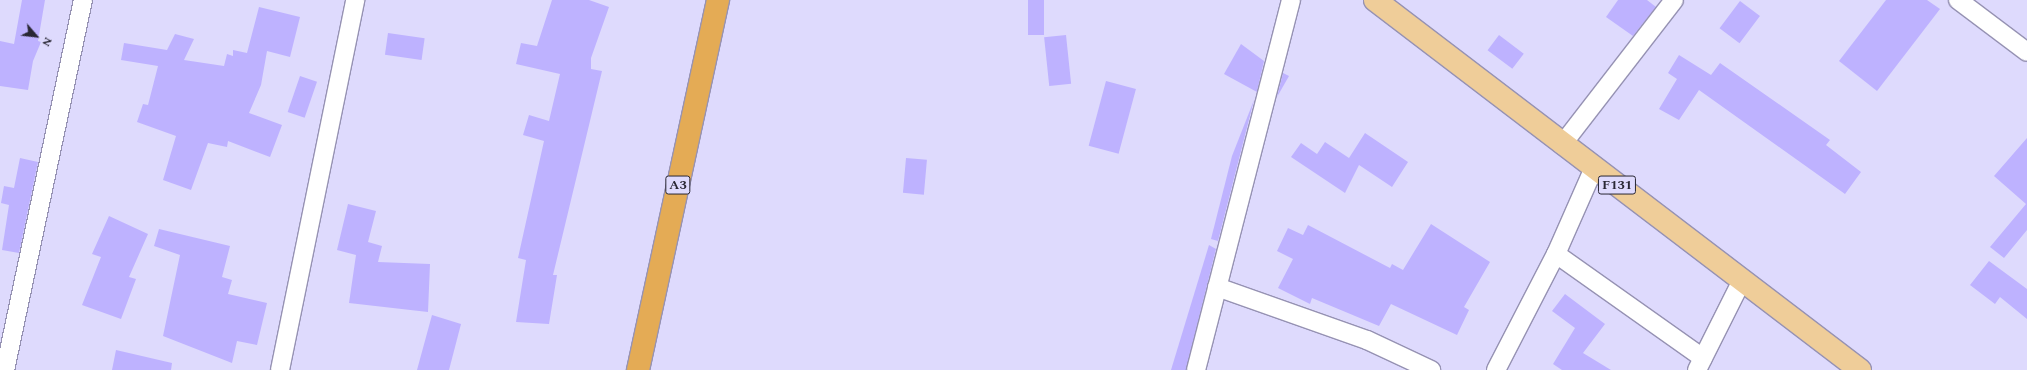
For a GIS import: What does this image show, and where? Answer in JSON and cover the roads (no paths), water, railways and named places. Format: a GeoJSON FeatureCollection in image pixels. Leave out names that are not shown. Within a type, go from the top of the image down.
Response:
{"type":"FeatureCollection","features":[{"type":"Feature","properties":{"kind":"highway","name":"A3"},"geometry":{"type":"LineString","coordinates":[[638,370],[718,0]]}},
{"type":"Feature","properties":{"kind":"main road","name":"F131"},"geometry":{"type":"LineString","coordinates":[[1383,2],[1562,145],[1860,370]]}},
{"type":"Feature","properties":{"kind":"street"},"geometry":{"type":"LineString","coordinates":[[5,370],[83,0]]}},
{"type":"Feature","properties":{"kind":"street"},"geometry":{"type":"LineString","coordinates":[[280,370],[355,0]]}},
{"type":"Feature","properties":{"kind":"street"},"geometry":{"type":"LineString","coordinates":[[1196,370],[1291,0]]}},
{"type":"Feature","properties":{"kind":"street"},"geometry":{"type":"LineString","coordinates":[[1562,145],[1674,0]]}},
{"type":"Feature","properties":{"kind":"street"},"geometry":{"type":"LineString","coordinates":[[1958,0],[2027,52]]}},
{"type":"Feature","properties":{"kind":"street"},"geometry":{"type":"LineString","coordinates":[[1496,370],[1556,254],[1594,168]]}},
{"type":"Feature","properties":{"kind":"street"},"geometry":{"type":"LineString","coordinates":[[1556,254],[1700,364],[1742,280]]}},
{"type":"Feature","properties":{"kind":"street"},"geometry":{"type":"LineString","coordinates":[[1217,287],[1367,340],[1431,370]]}}]}
